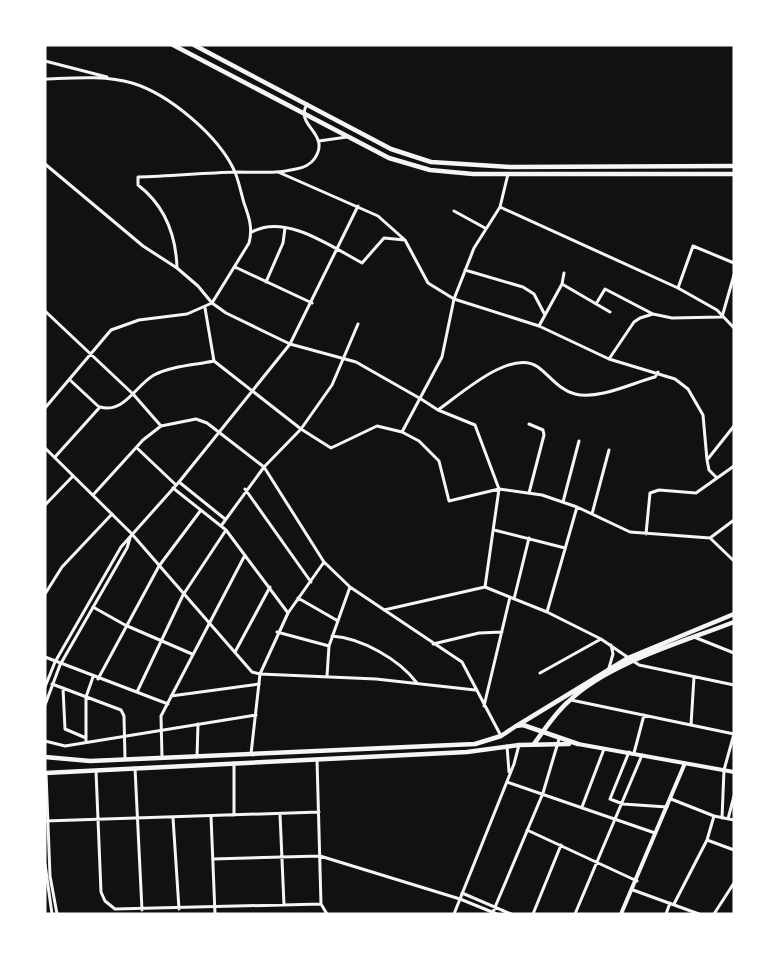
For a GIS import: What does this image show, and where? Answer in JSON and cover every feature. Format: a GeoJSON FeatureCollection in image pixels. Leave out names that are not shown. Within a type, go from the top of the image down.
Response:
{"type":"FeatureCollection","features":[{"type":"Feature","properties":{"kind":"main road"},"geometry":{"type":"LineString","coordinates":[[173,45],[389,158],[430,170],[508,174],[734,174]]}},
{"type":"Feature","properties":{"kind":"main road"},"geometry":{"type":"LineString","coordinates":[[194,45],[391,149],[446,164],[510,167],[734,166]]}},
{"type":"Feature","properties":{"kind":"main road"},"geometry":{"type":"LineString","coordinates":[[45,757],[90,761],[125,760],[475,744],[501,736],[609,668],[734,614]]}},
{"type":"Feature","properties":{"kind":"main road"},"geometry":{"type":"LineString","coordinates":[[534,744],[570,700],[629,660],[734,622]]}},
{"type":"Feature","properties":{"kind":"main road"},"geometry":{"type":"LineString","coordinates":[[516,726],[529,726],[543,731],[559,742]]}},
{"type":"Feature","properties":{"kind":"main road"},"geometry":{"type":"LineString","coordinates":[[501,736],[507,746]]}},
{"type":"Feature","properties":{"kind":"main road"},"geometry":{"type":"LineString","coordinates":[[45,772],[467,752],[559,742],[605,747],[734,771]]}},
{"type":"Feature","properties":{"kind":"main road"},"geometry":{"type":"LineString","coordinates":[[621,914],[637,881],[685,763]]}},
{"type":"Feature","properties":{"kind":"street"},"geometry":{"type":"LineString","coordinates":[[45,60],[147,88],[181,110],[216,144],[235,172],[252,232]]}},
{"type":"Feature","properties":{"kind":"street"},"geometry":{"type":"LineString","coordinates":[[45,79],[111,78]]}},
{"type":"Feature","properties":{"kind":"street"},"geometry":{"type":"LineString","coordinates":[[177,268],[177,252],[164,214],[154,197],[138,185],[138,177],[278,172],[294,170],[309,164],[315,159],[319,141],[303,118],[303,112],[308,105]]}},
{"type":"Feature","properties":{"kind":"street"},"geometry":{"type":"LineString","coordinates":[[319,141],[348,137]]}},
{"type":"Feature","properties":{"kind":"street"},"geometry":{"type":"LineString","coordinates":[[45,164],[142,246],[177,268],[198,286],[212,303],[290,344],[343,357],[438,410],[475,424],[499,489],[485,587]]}},
{"type":"Feature","properties":{"kind":"street"},"geometry":{"type":"LineString","coordinates":[[278,172],[378,216],[405,240],[428,283],[454,299],[539,326],[609,359],[675,379],[697,400],[703,415],[709,470],[717,478]]}},
{"type":"Feature","properties":{"kind":"street"},"geometry":{"type":"LineString","coordinates":[[402,432],[442,357],[454,299],[485,228],[500,207],[508,174]]}},
{"type":"Feature","properties":{"kind":"street"},"geometry":{"type":"LineString","coordinates":[[45,687],[55,662],[131,533],[220,433],[290,344],[358,206]]}},
{"type":"Feature","properties":{"kind":"street"},"geometry":{"type":"LineString","coordinates":[[500,207],[678,288],[717,310],[734,328]]}},
{"type":"Feature","properties":{"kind":"street"},"geometry":{"type":"LineString","coordinates":[[454,212],[485,228]]}},
{"type":"Feature","properties":{"kind":"street"},"geometry":{"type":"LineString","coordinates":[[45,408],[111,330],[139,320],[170,317],[205,308],[212,303],[235,267],[252,232],[269,225],[285,228],[338,250],[362,263],[384,238],[405,240]]}},
{"type":"Feature","properties":{"kind":"street"},"geometry":{"type":"LineString","coordinates":[[266,282],[282,243],[285,228]]}},
{"type":"Feature","properties":{"kind":"street"},"geometry":{"type":"LineString","coordinates":[[678,288],[693,246],[734,263]]}},
{"type":"Feature","properties":{"kind":"street"},"geometry":{"type":"LineString","coordinates":[[235,267],[312,303]]}},
{"type":"Feature","properties":{"kind":"street"},"geometry":{"type":"LineString","coordinates":[[465,270],[529,291],[534,294],[544,315]]}},
{"type":"Feature","properties":{"kind":"street"},"geometry":{"type":"LineString","coordinates":[[539,326],[562,284],[564,273]]}},
{"type":"Feature","properties":{"kind":"street"},"geometry":{"type":"LineString","coordinates":[[722,316],[734,275]]}},
{"type":"Feature","properties":{"kind":"street"},"geometry":{"type":"LineString","coordinates":[[562,284],[610,312]]}},
{"type":"Feature","properties":{"kind":"street"},"geometry":{"type":"LineString","coordinates":[[596,304],[605,289],[653,314],[672,318],[722,316]]}},
{"type":"Feature","properties":{"kind":"street"},"geometry":{"type":"LineString","coordinates":[[205,308],[214,361],[302,429],[331,448],[377,426],[402,432],[419,441],[439,460],[449,501],[499,489],[529,494],[577,507],[630,532],[710,538],[734,561]]}},
{"type":"Feature","properties":{"kind":"street"},"geometry":{"type":"LineString","coordinates":[[45,311],[134,394],[161,426]]}},
{"type":"Feature","properties":{"kind":"street"},"geometry":{"type":"LineString","coordinates":[[609,359],[634,322],[653,314]]}},
{"type":"Feature","properties":{"kind":"street"},"geometry":{"type":"LineString","coordinates":[[45,319],[49,315]]}},
{"type":"Feature","properties":{"kind":"street"},"geometry":{"type":"LineString","coordinates":[[221,526],[245,489],[302,429],[333,385],[358,324]]}},
{"type":"Feature","properties":{"kind":"street"},"geometry":{"type":"LineString","coordinates":[[70,380],[100,407],[113,408],[134,394],[152,376],[214,361]]}},
{"type":"Feature","properties":{"kind":"street"},"geometry":{"type":"LineString","coordinates":[[438,410],[497,368],[515,363],[528,362],[574,394],[589,395],[655,376],[658,372]]}},
{"type":"Feature","properties":{"kind":"street"},"geometry":{"type":"LineString","coordinates":[[55,458],[100,407]]}},
{"type":"Feature","properties":{"kind":"street"},"geometry":{"type":"LineString","coordinates":[[93,495],[138,449],[143,440],[161,426],[196,419],[220,433],[264,467],[324,562],[350,586],[462,662],[484,708],[501,736]]}},
{"type":"Feature","properties":{"kind":"street"},"geometry":{"type":"LineString","coordinates":[[529,424],[543,430],[544,435],[529,494]]}},
{"type":"Feature","properties":{"kind":"street"},"geometry":{"type":"LineString","coordinates":[[707,460],[734,426]]}},
{"type":"Feature","properties":{"kind":"street"},"geometry":{"type":"LineString","coordinates":[[563,502],[579,441]]}},
{"type":"Feature","properties":{"kind":"street"},"geometry":{"type":"LineString","coordinates":[[45,448],[131,533],[252,672],[327,676],[475,690]]}},
{"type":"Feature","properties":{"kind":"street"},"geometry":{"type":"LineString","coordinates":[[138,449],[201,510],[226,530],[270,586],[288,614]]}},
{"type":"Feature","properties":{"kind":"street"},"geometry":{"type":"LineString","coordinates":[[592,514],[609,450]]}},
{"type":"Feature","properties":{"kind":"street"},"geometry":{"type":"LineString","coordinates":[[646,534],[650,493],[659,490],[696,493],[734,466]]}},
{"type":"Feature","properties":{"kind":"street"},"geometry":{"type":"LineString","coordinates":[[45,505],[73,476]]}},
{"type":"Feature","properties":{"kind":"street"},"geometry":{"type":"LineString","coordinates":[[176,485],[225,519]]}},
{"type":"Feature","properties":{"kind":"street"},"geometry":{"type":"LineString","coordinates":[[245,489],[311,582]]}},
{"type":"Feature","properties":{"kind":"street"},"geometry":{"type":"LineString","coordinates":[[547,612],[577,507]]}},
{"type":"Feature","properties":{"kind":"street"},"geometry":{"type":"LineString","coordinates":[[98,679],[125,625],[159,566],[201,510]]}},
{"type":"Feature","properties":{"kind":"street"},"geometry":{"type":"LineString","coordinates":[[46,590],[62,567],[112,514]]}},
{"type":"Feature","properties":{"kind":"street"},"geometry":{"type":"LineString","coordinates":[[710,538],[734,520]]}},
{"type":"Feature","properties":{"kind":"street"},"geometry":{"type":"LineString","coordinates":[[136,692],[183,595],[226,530]]}},
{"type":"Feature","properties":{"kind":"street"},"geometry":{"type":"LineString","coordinates":[[494,530],[565,548]]}},
{"type":"Feature","properties":{"kind":"street"},"geometry":{"type":"LineString","coordinates":[[45,705],[60,665],[127,548],[131,533]]}},
{"type":"Feature","properties":{"kind":"street"},"geometry":{"type":"LineString","coordinates":[[484,708],[502,632],[529,538]]}},
{"type":"Feature","properties":{"kind":"street"},"geometry":{"type":"LineString","coordinates":[[162,758],[161,716],[245,555]]}},
{"type":"Feature","properties":{"kind":"street"},"geometry":{"type":"LineString","coordinates":[[251,755],[260,674],[277,633],[298,598],[324,562]]}},
{"type":"Feature","properties":{"kind":"street"},"geometry":{"type":"LineString","coordinates":[[235,652],[270,586]]}},
{"type":"Feature","properties":{"kind":"street"},"geometry":{"type":"LineString","coordinates":[[327,676],[329,646],[350,586]]}},
{"type":"Feature","properties":{"kind":"street"},"geometry":{"type":"LineString","coordinates":[[384,610],[485,587],[547,612],[601,639],[629,660],[734,685]]}},
{"type":"Feature","properties":{"kind":"street"},"geometry":{"type":"LineString","coordinates":[[298,598],[338,621]]}},
{"type":"Feature","properties":{"kind":"street"},"geometry":{"type":"LineString","coordinates":[[93,607],[125,625],[192,654]]}},
{"type":"Feature","properties":{"kind":"street"},"geometry":{"type":"LineString","coordinates":[[433,644],[478,633],[502,632]]}},
{"type":"Feature","properties":{"kind":"street"},"geometry":{"type":"LineString","coordinates":[[277,633],[329,646]]}},
{"type":"Feature","properties":{"kind":"street"},"geometry":{"type":"LineString","coordinates":[[332,636],[352,639],[388,658],[410,673],[418,684]]}},
{"type":"Feature","properties":{"kind":"street"},"geometry":{"type":"LineString","coordinates":[[694,638],[734,653]]}},
{"type":"Feature","properties":{"kind":"street"},"geometry":{"type":"LineString","coordinates":[[540,673],[601,639]]}},
{"type":"Feature","properties":{"kind":"street"},"geometry":{"type":"LineString","coordinates":[[609,668],[613,654],[610,644]]}},
{"type":"Feature","properties":{"kind":"street"},"geometry":{"type":"LineString","coordinates":[[45,657],[60,665],[168,704]]}},
{"type":"Feature","properties":{"kind":"street"},"geometry":{"type":"LineString","coordinates":[[86,740],[86,697],[93,677]]}},
{"type":"Feature","properties":{"kind":"street"},"geometry":{"type":"LineString","coordinates":[[691,725],[694,677]]}},
{"type":"Feature","properties":{"kind":"street"},"geometry":{"type":"LineString","coordinates":[[52,684],[124,713],[125,760]]}},
{"type":"Feature","properties":{"kind":"street"},"geometry":{"type":"LineString","coordinates":[[171,696],[259,684]]}},
{"type":"Feature","properties":{"kind":"street"},"geometry":{"type":"LineString","coordinates":[[63,688],[65,729],[86,740]]}},
{"type":"Feature","properties":{"kind":"street"},"geometry":{"type":"LineString","coordinates":[[564,697],[734,734],[724,770],[722,818]]}},
{"type":"Feature","properties":{"kind":"street"},"geometry":{"type":"LineString","coordinates":[[45,741],[60,746],[86,740],[256,715]]}},
{"type":"Feature","properties":{"kind":"street"},"geometry":{"type":"LineString","coordinates":[[644,715],[632,752],[610,799],[623,804],[668,807]]}},
{"type":"Feature","properties":{"kind":"street"},"geometry":{"type":"LineString","coordinates":[[197,757],[198,724]]}},
{"type":"Feature","properties":{"kind":"street"},"geometry":{"type":"LineString","coordinates":[[213,859],[320,856],[460,899],[494,913],[543,793],[559,742]]}},
{"type":"Feature","properties":{"kind":"street"},"geometry":{"type":"LineString","coordinates":[[454,914],[507,782],[519,745]]}},
{"type":"Feature","properties":{"kind":"street"},"geometry":{"type":"LineString","coordinates":[[507,746],[509,774]]}},
{"type":"Feature","properties":{"kind":"street"},"geometry":{"type":"LineString","coordinates":[[582,807],[605,747]]}},
{"type":"Feature","properties":{"kind":"street"},"geometry":{"type":"LineString","coordinates":[[576,914],[642,754]]}},
{"type":"Feature","properties":{"kind":"street"},"geometry":{"type":"LineString","coordinates":[[317,759],[321,904],[327,914]]}},
{"type":"Feature","properties":{"kind":"street"},"geometry":{"type":"LineString","coordinates":[[234,763],[234,815]]}},
{"type":"Feature","properties":{"kind":"street"},"geometry":{"type":"LineString","coordinates":[[135,766],[142,910]]}},
{"type":"Feature","properties":{"kind":"street"},"geometry":{"type":"LineString","coordinates":[[96,769],[101,892],[105,901],[115,909],[321,904]]}},
{"type":"Feature","properties":{"kind":"street"},"geometry":{"type":"LineString","coordinates":[[45,772],[46,821],[55,914]]}},
{"type":"Feature","properties":{"kind":"street"},"geometry":{"type":"LineString","coordinates":[[507,782],[656,833]]}},
{"type":"Feature","properties":{"kind":"street"},"geometry":{"type":"LineString","coordinates":[[728,819],[734,796]]}},
{"type":"Feature","properties":{"kind":"street"},"geometry":{"type":"LineString","coordinates":[[671,799],[714,816],[734,820]]}},
{"type":"Feature","properties":{"kind":"street"},"geometry":{"type":"LineString","coordinates":[[46,821],[319,812]]}},
{"type":"Feature","properties":{"kind":"street"},"geometry":{"type":"LineString","coordinates":[[280,814],[284,905]]}},
{"type":"Feature","properties":{"kind":"street"},"geometry":{"type":"LineString","coordinates":[[211,816],[215,914]]}},
{"type":"Feature","properties":{"kind":"street"},"geometry":{"type":"LineString","coordinates":[[666,914],[707,840],[714,816]]}},
{"type":"Feature","properties":{"kind":"street"},"geometry":{"type":"LineString","coordinates":[[173,818],[179,909]]}},
{"type":"Feature","properties":{"kind":"street"},"geometry":{"type":"LineString","coordinates":[[527,830],[637,881]]}},
{"type":"Feature","properties":{"kind":"street"},"geometry":{"type":"LineString","coordinates":[[707,840],[734,850]]}},
{"type":"Feature","properties":{"kind":"street"},"geometry":{"type":"LineString","coordinates":[[533,914],[561,845]]}},
{"type":"Feature","properties":{"kind":"street"},"geometry":{"type":"LineString","coordinates":[[45,864],[55,914]]}},
{"type":"Feature","properties":{"kind":"street"},"geometry":{"type":"LineString","coordinates":[[714,914],[734,883]]}},
{"type":"Feature","properties":{"kind":"street"},"geometry":{"type":"LineString","coordinates":[[633,890],[699,914]]}},
{"type":"Feature","properties":{"kind":"street"},"geometry":{"type":"LineString","coordinates":[[462,893],[511,914]]}},
{"type":"Feature","properties":{"kind":"street"},"geometry":{"type":"LineString","coordinates":[[119,914],[123,910]]}}]}
